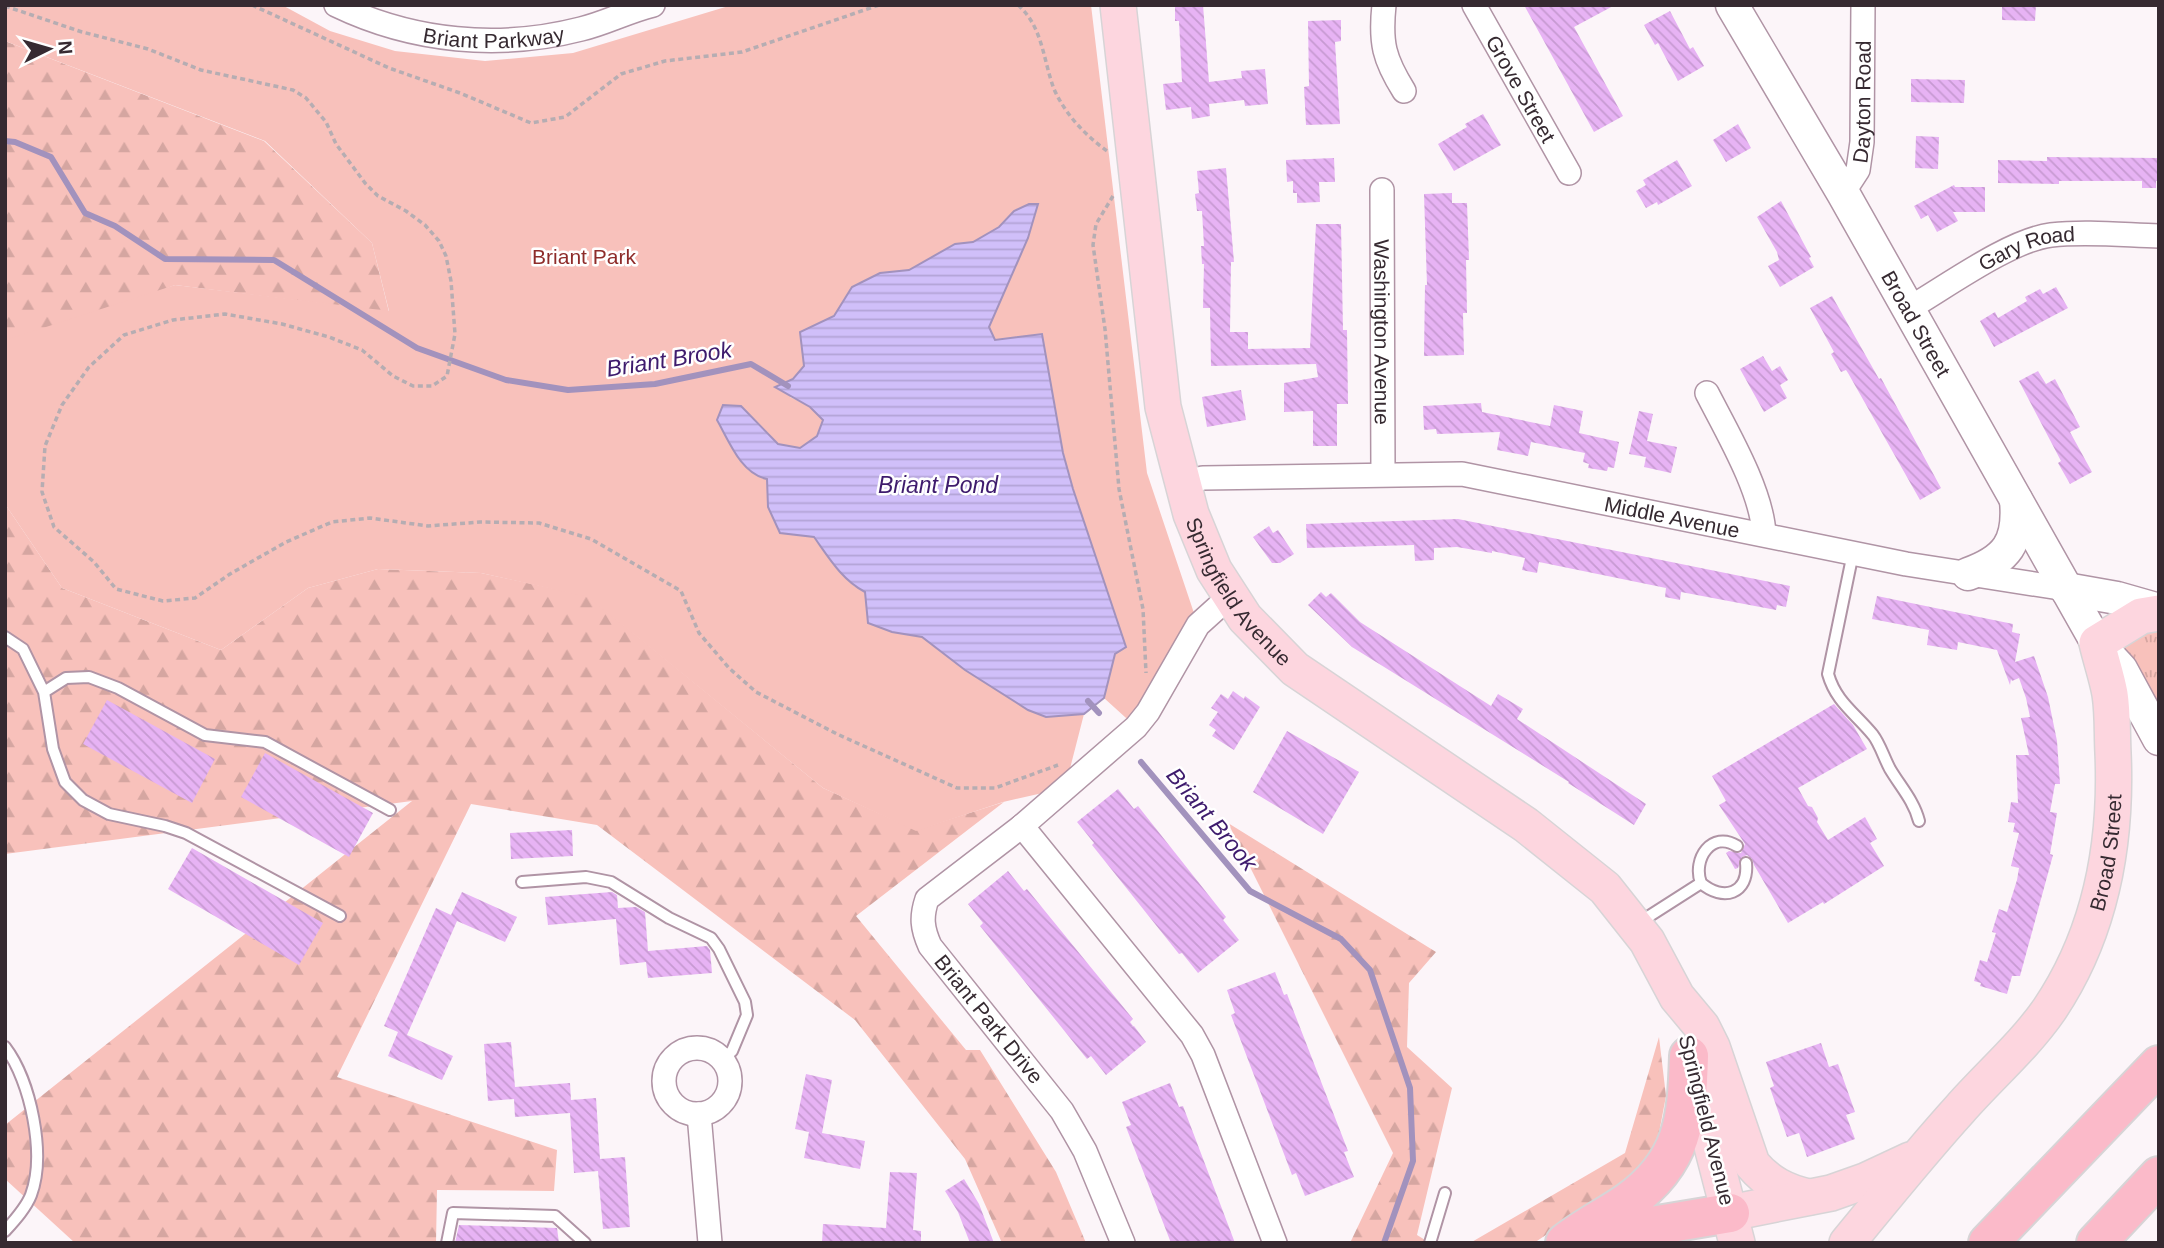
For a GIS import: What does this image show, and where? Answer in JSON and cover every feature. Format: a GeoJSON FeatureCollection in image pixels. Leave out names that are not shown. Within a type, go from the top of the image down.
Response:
{"type":"FeatureCollection","features":[{"type":"Feature","properties":{"kind":"highway"},"geometry":{"type":"LineString","coordinates":[[1565,1243],[1651,1184],[1667,1164],[1678,1142],[1687,1107],[1689,1056]]}},
{"type":"Feature","properties":{"kind":"highway"},"geometry":{"type":"LineString","coordinates":[[1988,1243],[2159,1065]]}},
{"type":"Feature","properties":{"kind":"highway"},"geometry":{"type":"LineString","coordinates":[[2096,1243],[2159,1176]]}},
{"type":"Feature","properties":{"kind":"highway"},"geometry":{"type":"LineString","coordinates":[[1584,1243],[1652,1226],[1734,1228]]}},
{"type":"Feature","properties":{"kind":"main road","name":"Springfield Avenue"},"geometry":{"type":"LineString","coordinates":[[1118,5],[1163,407],[1191,514],[1229,597],[1245,618],[1295,669],[1526,825],[1605,888],[1647,942],[1677,996],[1702,1027],[1712,1047],[1752,1164],[1782,1189],[1809,1197]]}},
{"type":"Feature","properties":{"kind":"main road","name":"Broad Street"},"geometry":{"type":"LineString","coordinates":[[1732,5],[1843,193],[2097,643],[2121,669],[2159,739]]}},
{"type":"Feature","properties":{"kind":"main road"},"geometry":{"type":"LineString","coordinates":[[1968,574],[1993,563],[2009,547],[2016,525],[2016,500]]}},
{"type":"Feature","properties":{"kind":"main road","name":"Middle Avenue"},"geometry":{"type":"LineString","coordinates":[[2066,589],[2117,598],[2159,611]]}},
{"type":"Feature","properties":{"kind":"main road"},"geometry":{"type":"LineString","coordinates":[[2097,643],[2141,616],[2159,611]]}},
{"type":"Feature","properties":{"kind":"main road","name":"Broad Street"},"geometry":{"type":"LineString","coordinates":[[1847,1243],[2048,1011],[2086,941],[2099,901],[2112,837],[2115,793],[2109,692],[2097,643]]}},
{"type":"Feature","properties":{"kind":"main road","name":"Springfield Avenue"},"geometry":{"type":"LineString","coordinates":[[1677,996],[1689,1056],[1734,1228]]}},
{"type":"Feature","properties":{"kind":"main road"},"geometry":{"type":"LineString","coordinates":[[1734,1228],[1809,1197],[1866,1181],[1920,1156]]}},
{"type":"Feature","properties":{"kind":"street","name":"Briant Parkway"},"geometry":{"type":"LineString","coordinates":[[336,5],[363,18],[399,30],[472,41],[547,37],[583,29],[653,5]]}},
{"type":"Feature","properties":{"kind":"street"},"geometry":{"type":"LineString","coordinates":[[1384,5],[1381,29],[1387,64],[1404,91]]}},
{"type":"Feature","properties":{"kind":"street","name":"Grove Street"},"geometry":{"type":"LineString","coordinates":[[1474,5],[1569,173]]}},
{"type":"Feature","properties":{"kind":"street","name":"Dayton Road"},"geometry":{"type":"LineString","coordinates":[[1843,193],[1854,180],[1859,167],[1862,142],[1863,5]]}},
{"type":"Feature","properties":{"kind":"street","name":"Washington Avenue"},"geometry":{"type":"LineString","coordinates":[[1382,190],[1383,473]]}},
{"type":"Feature","properties":{"kind":"street","name":"Gary Road"},"geometry":{"type":"LineString","coordinates":[[1908,309],[2011,248],[2032,240],[2051,235],[2159,236]]}},
{"type":"Feature","properties":{"kind":"street"},"geometry":{"type":"LineString","coordinates":[[1707,393],[1756,498],[1764,534]]}},
{"type":"Feature","properties":{"kind":"street","name":"Middle Avenue"},"geometry":{"type":"LineString","coordinates":[[1182,483],[1203,478],[1383,473],[1482,476],[1853,553],[2066,589]]}},
{"type":"Feature","properties":{"kind":"street","name":"Briant Park Drive"},"geometry":{"type":"LineString","coordinates":[[1123,1243],[1084,1151],[1062,1111],[930,946],[923,929],[922,915],[927,899],[1022,826],[1136,727],[1148,712],[1198,625],[1229,597]]}},
{"type":"Feature","properties":{"kind":"street"},"geometry":{"type":"LineString","coordinates":[[1022,826],[1192,1035],[1203,1055],[1275,1243]]}},
{"type":"Feature","properties":{"kind":"street"},"geometry":{"type":"LineString","coordinates":[[703,1048],[714,1052],[722,1060],[727,1069],[729,1089],[718,1106],[699,1114],[688,1113],[670,1100],[664,1079],[666,1068],[681,1052],[703,1048]]}},
{"type":"Feature","properties":{"kind":"street"},"geometry":{"type":"LineString","coordinates":[[699,1114],[710,1243]]}},
{"type":"Feature","properties":{"kind":"lane"},"geometry":{"type":"LineString","coordinates":[[1853,553],[1828,674],[1832,687],[1851,714],[1874,736],[1890,768],[1916,808],[1919,821]]}},
{"type":"Feature","properties":{"kind":"lane"},"geometry":{"type":"LineString","coordinates":[[5,637],[23,649],[44,692],[53,749],[65,782],[83,800],[109,814],[187,833],[340,916]]}},
{"type":"Feature","properties":{"kind":"lane"},"geometry":{"type":"LineString","coordinates":[[44,692],[66,678],[89,677],[118,688],[205,735],[265,742],[390,810]]}},
{"type":"Feature","properties":{"kind":"lane"},"geometry":{"type":"LineString","coordinates":[[1737,846],[1725,841],[1707,847],[1698,866],[1701,883],[1714,892],[1734,892],[1742,885],[1747,875],[1746,863]]}},
{"type":"Feature","properties":{"kind":"lane"},"geometry":{"type":"LineString","coordinates":[[522,882],[586,877],[611,882],[669,918],[711,938],[745,1002],[747,1015],[732,1051],[722,1060]]}},
{"type":"Feature","properties":{"kind":"lane"},"geometry":{"type":"LineString","coordinates":[[1634,925],[1701,883]]}},
{"type":"Feature","properties":{"kind":"lane"},"geometry":{"type":"LineString","coordinates":[[5,1047],[25,1087],[34,1124],[37,1166],[30,1196],[5,1231]]}},
{"type":"Feature","properties":{"kind":"lane"},"geometry":{"type":"LineString","coordinates":[[1430,1243],[1445,1193]]}},
{"type":"Feature","properties":{"kind":"lane"},"geometry":{"type":"LineString","coordinates":[[447,1243],[453,1213],[555,1216],[586,1243]]}},
{"type":"Feature","properties":{"kind":"path"},"geometry":{"type":"LineString","coordinates":[[252,5],[389,68],[460,93],[531,123],[565,117],[621,74],[664,61],[742,52],[879,5]]}},
{"type":"Feature","properties":{"kind":"path"},"geometry":{"type":"LineString","coordinates":[[1018,5],[1027,13],[1038,33],[1054,88],[1062,105],[1094,141],[1114,156]]}},
{"type":"Feature","properties":{"kind":"path"},"geometry":{"type":"LineString","coordinates":[[5,6],[82,32],[148,49],[201,70],[292,90],[306,98],[321,115],[336,144],[365,183],[378,196],[425,225],[439,241],[446,256],[451,281],[455,334],[447,376],[432,386],[413,386],[393,376],[362,350],[329,337],[282,324],[225,314],[173,320],[124,335],[89,367],[62,405],[45,446],[42,492],[54,527],[94,562],[116,589],[163,601],[195,598],[230,574],[275,549],[332,522],[370,518],[428,526],[480,522],[539,523],[591,540],[681,591],[699,632],[729,668],[756,692],[837,734],[957,788],[995,788],[1064,763]]}},
{"type":"Feature","properties":{"kind":"path"},"geometry":{"type":"LineString","coordinates":[[1118,187],[1096,225],[1093,245],[1105,329],[1119,489],[1143,609],[1146,676]]}},
{"type":"Feature","properties":{"kind":"green space","name":"Briant Park"},"geometry":{"type":"Polygon","coordinates":[[[5,5],[282,5],[330,31],[395,51],[485,61],[573,53],[732,5],[1091,5],[1147,473],[1198,625],[1136,727],[1104,698],[1115,654],[1125,646],[1063,453],[1042,335],[994,340],[989,327],[1004,291],[1014,211],[999,227],[973,242],[955,244],[909,270],[880,273],[852,287],[834,316],[800,332],[804,366],[793,379],[790,397],[811,407],[824,421],[817,436],[800,448],[778,444],[741,406],[767,479],[768,507],[814,537],[837,569],[854,586],[866,592],[892,632],[922,637],[965,670],[1028,710],[1046,717],[1084,714],[1065,788],[1003,802],[916,831],[823,788],[588,597],[481,573],[378,569],[308,588],[221,650],[62,588],[5,504],[6,340],[175,285],[389,311],[372,243],[265,141],[5,41],[5,5]]]}},
{"type":"Feature","properties":{"kind":"green space"},"geometry":{"type":"Polygon","coordinates":[[[5,41],[264,141],[372,243],[389,312],[175,285],[5,352],[5,41]]]}},
{"type":"Feature","properties":{"kind":"green space"},"geometry":{"type":"Polygon","coordinates":[[[5,504],[62,588],[221,650],[308,588],[378,569],[481,573],[588,596],[823,788],[916,830],[1004,802],[856,916],[966,1050],[980,1050],[1056,1172],[1086,1243],[1002,1243],[965,1159],[855,1020],[597,825],[471,804],[337,1077],[557,1150],[554,1191],[437,1190],[436,1243],[75,1243],[5,1179],[5,1125],[412,801],[5,854],[5,504]]]}},
{"type":"Feature","properties":{"kind":"green space"},"geometry":{"type":"Polygon","coordinates":[[[2159,630],[2159,710],[2123,647],[2138,633],[2159,630]]]}},
{"type":"Feature","properties":{"kind":"green space"},"geometry":{"type":"Polygon","coordinates":[[[1228,823],[1436,952],[1409,983],[1407,1047],[1452,1088],[1417,1235],[1430,1243],[1350,1243],[1393,1153],[1228,823]]]}},
{"type":"Feature","properties":{"kind":"green space"},"geometry":{"type":"Polygon","coordinates":[[[1659,1037],[1666,1096],[1659,1133],[1642,1170],[1534,1243],[1470,1243],[1625,1153],[1659,1037]]]}},
{"type":"Feature","properties":{"kind":"water","name":"Briant Pond"},"geometry":{"type":"Polygon","coordinates":[[[1029,204],[1038,204],[1028,238],[989,327],[995,340],[1042,334],[1063,453],[1126,647],[1115,654],[1104,698],[1084,714],[1046,717],[1028,710],[965,670],[922,637],[892,632],[868,623],[865,592],[843,575],[814,537],[780,533],[768,507],[767,479],[750,471],[743,464],[717,420],[723,405],[741,406],[778,444],[800,448],[817,436],[823,420],[810,407],[775,387],[793,379],[804,366],[800,332],[834,316],[852,287],[880,273],[909,270],[955,244],[973,242],[999,227],[1014,211],[1029,204]]]}},
{"type":"Feature","properties":{"kind":"building"},"geometry":{"type":"Polygon","coordinates":[[[1175,5],[1203,5],[1209,82],[1242,78],[1241,71],[1265,69],[1268,104],[1245,106],[1244,100],[1209,104],[1210,116],[1192,119],[1191,107],[1166,110],[1163,84],[1182,82],[1179,21],[1175,21],[1175,5]]]}},
{"type":"Feature","properties":{"kind":"building"},"geometry":{"type":"Polygon","coordinates":[[[1524,5],[1615,5],[1574,27],[1623,116],[1594,132],[1524,5]]]}},
{"type":"Feature","properties":{"kind":"building"},"geometry":{"type":"Polygon","coordinates":[[[2002,5],[2036,5],[2035,21],[2002,20],[2002,5]]]}},
{"type":"Feature","properties":{"kind":"building"},"geometry":{"type":"Polygon","coordinates":[[[1670,11],[1690,49],[1693,47],[1704,66],[1678,81],[1658,43],[1655,45],[1644,25],[1670,11]]]}},
{"type":"Feature","properties":{"kind":"building"},"geometry":{"type":"Polygon","coordinates":[[[1341,20],[1341,41],[1335,42],[1340,124],[1306,125],[1304,87],[1309,86],[1308,21],[1341,20]]]}},
{"type":"Feature","properties":{"kind":"building"},"geometry":{"type":"Polygon","coordinates":[[[1911,79],[1965,80],[1964,103],[1911,102],[1911,79]]]}},
{"type":"Feature","properties":{"kind":"building"},"geometry":{"type":"Polygon","coordinates":[[[1483,114],[1501,145],[1454,171],[1438,144],[1483,114]]]}},
{"type":"Feature","properties":{"kind":"building"},"geometry":{"type":"Polygon","coordinates":[[[1738,124],[1751,148],[1726,162],[1713,140],[1738,124]]]}},
{"type":"Feature","properties":{"kind":"building"},"geometry":{"type":"Polygon","coordinates":[[[1916,136],[1939,137],[1938,169],[1915,168],[1916,136]]]}},
{"type":"Feature","properties":{"kind":"building"},"geometry":{"type":"Polygon","coordinates":[[[2047,157],[2159,158],[2159,181],[2156,181],[2156,188],[2142,188],[2142,181],[1998,183],[1998,160],[2047,161],[2047,157]]]}},
{"type":"Feature","properties":{"kind":"building"},"geometry":{"type":"Polygon","coordinates":[[[1334,158],[1335,182],[1319,182],[1320,202],[1297,203],[1297,193],[1293,193],[1293,181],[1287,182],[1286,160],[1334,158]]]}},
{"type":"Feature","properties":{"kind":"building"},"geometry":{"type":"Polygon","coordinates":[[[1677,160],[1692,186],[1658,205],[1657,202],[1646,208],[1636,191],[1646,185],[1643,180],[1677,160]]]}},
{"type":"Feature","properties":{"kind":"building"},"geometry":{"type":"Polygon","coordinates":[[[1226,168],[1234,262],[1231,262],[1230,332],[1248,332],[1248,349],[1310,348],[1316,224],[1341,224],[1343,330],[1347,330],[1348,404],[1337,404],[1337,446],[1313,446],[1313,411],[1284,412],[1284,383],[1318,377],[1316,364],[1211,366],[1210,308],[1203,308],[1202,211],[1197,211],[1195,194],[1199,193],[1197,171],[1226,168]]]}},
{"type":"Feature","properties":{"kind":"building"},"geometry":{"type":"Polygon","coordinates":[[[1954,185],[1985,187],[1985,212],[1953,212],[1958,221],[1937,232],[1928,215],[1921,219],[1914,206],[1954,185]]]}},
{"type":"Feature","properties":{"kind":"building"},"geometry":{"type":"Polygon","coordinates":[[[1452,193],[1452,203],[1467,203],[1469,260],[1466,260],[1467,313],[1463,313],[1464,355],[1424,356],[1427,285],[1424,194],[1452,193]]]}},
{"type":"Feature","properties":{"kind":"building"},"geometry":{"type":"Polygon","coordinates":[[[1781,201],[1814,267],[1780,287],[1768,266],[1779,260],[1777,252],[1757,217],[1781,201]]]}},
{"type":"Feature","properties":{"kind":"building"},"geometry":{"type":"Polygon","coordinates":[[[2056,287],[2068,308],[1994,347],[1980,321],[1995,312],[1998,318],[2027,301],[2025,297],[2040,289],[2043,294],[2056,287]]]}},
{"type":"Feature","properties":{"kind":"building"},"geometry":{"type":"Polygon","coordinates":[[[1832,296],[1879,379],[1881,378],[1941,488],[1920,500],[1848,373],[1846,370],[1841,372],[1831,354],[1834,352],[1810,308],[1832,296]]]}},
{"type":"Feature","properties":{"kind":"building"},"geometry":{"type":"Polygon","coordinates":[[[1763,356],[1772,371],[1780,366],[1788,380],[1780,385],[1787,398],[1764,412],[1740,369],[1763,356]]]}},
{"type":"Feature","properties":{"kind":"building"},"geometry":{"type":"Polygon","coordinates":[[[2038,371],[2046,384],[2055,379],[2080,427],[2070,432],[2092,472],[2070,484],[2058,463],[2061,461],[2019,381],[2038,371]]]}},
{"type":"Feature","properties":{"kind":"building"},"geometry":{"type":"Polygon","coordinates":[[[1241,390],[1246,420],[1207,427],[1202,397],[1241,390]]]}},
{"type":"Feature","properties":{"kind":"building"},"geometry":{"type":"Polygon","coordinates":[[[1481,403],[1482,412],[1550,426],[1554,405],[1583,411],[1579,433],[1619,442],[1614,468],[1608,467],[1607,471],[1588,468],[1589,464],[1583,462],[1585,453],[1531,442],[1528,456],[1497,450],[1500,432],[1437,434],[1436,429],[1424,430],[1423,406],[1481,403]]]}},
{"type":"Feature","properties":{"kind":"building"},"geometry":{"type":"Polygon","coordinates":[[[1639,411],[1653,414],[1647,441],[1677,447],[1671,473],[1644,467],[1646,457],[1629,454],[1639,411]]]}},
{"type":"Feature","properties":{"kind":"building"},"geometry":{"type":"Polygon","coordinates":[[[1458,519],[1790,586],[1786,607],[1777,605],[1776,610],[1681,592],[1680,600],[1665,597],[1666,588],[1539,562],[1537,573],[1522,570],[1525,558],[1492,551],[1457,547],[1434,548],[1434,560],[1415,561],[1414,545],[1307,548],[1306,524],[1458,519]]]}},
{"type":"Feature","properties":{"kind":"building"},"geometry":{"type":"Polygon","coordinates":[[[1269,526],[1273,533],[1278,530],[1294,554],[1280,563],[1272,563],[1253,537],[1269,526]]]}},
{"type":"Feature","properties":{"kind":"building"},"geometry":{"type":"Polygon","coordinates":[[[1321,592],[1326,597],[1331,593],[1360,622],[1491,706],[1498,694],[1523,709],[1517,719],[1646,804],[1634,825],[1352,647],[1308,605],[1321,592]]]}},
{"type":"Feature","properties":{"kind":"building"},"geometry":{"type":"Polygon","coordinates":[[[1877,596],[2013,624],[2012,632],[2020,634],[2015,662],[2034,656],[2048,697],[2057,741],[2060,784],[2055,784],[2050,812],[2057,813],[2050,854],[2053,855],[2020,976],[2012,976],[2007,994],[1980,986],[1981,983],[1974,981],[1980,960],[1987,962],[1996,933],[1992,932],[1999,909],[2007,912],[2017,880],[2019,868],[2011,866],[2019,833],[2013,832],[2015,823],[2008,822],[2011,802],[2018,803],[2016,755],[2029,755],[2021,718],[2030,717],[2026,698],[2019,678],[2012,681],[2011,679],[2010,685],[1997,650],[1958,642],[1957,650],[1927,645],[1929,630],[1872,619],[1877,596]]]}},
{"type":"Feature","properties":{"kind":"building"},"geometry":{"type":"Polygon","coordinates":[[[1233,691],[1260,707],[1234,750],[1212,736],[1216,730],[1209,725],[1218,712],[1211,708],[1221,694],[1228,699],[1233,691]]]}},
{"type":"Feature","properties":{"kind":"building"},"geometry":{"type":"Polygon","coordinates":[[[107,700],[215,759],[192,803],[83,744],[107,700]]]}},
{"type":"Feature","properties":{"kind":"building"},"geometry":{"type":"Polygon","coordinates":[[[1834,704],[1853,725],[1867,749],[1798,788],[1808,806],[1812,807],[1828,840],[1865,817],[1877,839],[1870,843],[1884,866],[1788,923],[1752,859],[1747,855],[1742,857],[1735,869],[1726,853],[1741,853],[1745,844],[1719,805],[1726,801],[1712,776],[1834,704]]]}},
{"type":"Feature","properties":{"kind":"building"},"geometry":{"type":"Polygon","coordinates":[[[1287,731],[1359,772],[1323,834],[1253,792],[1287,731]]]}},
{"type":"Feature","properties":{"kind":"building"},"geometry":{"type":"Polygon","coordinates":[[[265,753],[373,813],[349,857],[241,797],[265,753]]]}},
{"type":"Feature","properties":{"kind":"building"},"geometry":{"type":"Polygon","coordinates":[[[1118,789],[1134,809],[1138,806],[1226,917],[1223,920],[1239,940],[1198,973],[1182,953],[1179,954],[1092,845],[1094,843],[1077,822],[1118,789]]]}},
{"type":"Feature","properties":{"kind":"building"},"geometry":{"type":"Polygon","coordinates":[[[572,830],[573,856],[511,859],[510,833],[572,830]]]}},
{"type":"Feature","properties":{"kind":"building"},"geometry":{"type":"Polygon","coordinates":[[[192,848],[323,923],[299,965],[168,889],[192,848]]]}},
{"type":"Feature","properties":{"kind":"building"},"geometry":{"type":"Polygon","coordinates":[[[1008,871],[1024,891],[1027,889],[1133,1019],[1130,1022],[1133,1026],[1130,1027],[1134,1026],[1146,1042],[1106,1075],[1091,1056],[1087,1059],[980,926],[983,923],[968,904],[1008,871]]]}},
{"type":"Feature","properties":{"kind":"building"},"geometry":{"type":"Polygon","coordinates":[[[462,892],[517,917],[505,942],[457,921],[407,1035],[453,1056],[442,1080],[388,1056],[398,1032],[384,1026],[436,908],[451,915],[462,892]]]}},
{"type":"Feature","properties":{"kind":"building"},"geometry":{"type":"Polygon","coordinates":[[[612,892],[617,895],[618,908],[636,907],[645,912],[648,951],[707,946],[710,950],[712,973],[648,978],[646,962],[620,965],[616,919],[548,925],[545,897],[612,892]]]}},
{"type":"Feature","properties":{"kind":"building"},"geometry":{"type":"Polygon","coordinates":[[[1275,972],[1284,995],[1287,994],[1348,1151],[1344,1152],[1354,1177],[1305,1196],[1296,1173],[1292,1175],[1231,1015],[1235,1013],[1227,990],[1275,972]]]}},
{"type":"Feature","properties":{"kind":"building"},"geometry":{"type":"Polygon","coordinates":[[[511,1042],[515,1087],[570,1083],[571,1100],[596,1098],[600,1159],[625,1157],[630,1227],[603,1229],[598,1171],[574,1173],[570,1113],[515,1117],[514,1099],[488,1101],[484,1044],[511,1042]]]}},
{"type":"Feature","properties":{"kind":"building"},"geometry":{"type":"Polygon","coordinates":[[[1821,1043],[1829,1067],[1838,1064],[1855,1112],[1846,1115],[1855,1139],[1807,1157],[1799,1133],[1787,1137],[1770,1088],[1774,1086],[1766,1062],[1821,1043]]]}},
{"type":"Feature","properties":{"kind":"building"},"geometry":{"type":"Polygon","coordinates":[[[806,1074],[832,1080],[822,1133],[865,1141],[860,1169],[804,1158],[809,1132],[795,1129],[806,1074]]]}},
{"type":"Feature","properties":{"kind":"building"},"geometry":{"type":"Polygon","coordinates":[[[1170,1083],[1179,1107],[1183,1106],[1235,1243],[1171,1243],[1126,1127],[1131,1125],[1122,1102],[1170,1083]]]}},
{"type":"Feature","properties":{"kind":"building"},"geometry":{"type":"Polygon","coordinates":[[[890,1172],[917,1173],[913,1230],[921,1231],[921,1243],[822,1243],[823,1224],[886,1228],[890,1172]]]}},
{"type":"Feature","properties":{"kind":"building"},"geometry":{"type":"Polygon","coordinates":[[[964,1179],[979,1204],[994,1243],[970,1243],[958,1212],[945,1191],[964,1179]]]}},
{"type":"Feature","properties":{"kind":"building"},"geometry":{"type":"Polygon","coordinates":[[[459,1225],[557,1228],[559,1243],[455,1243],[459,1225]]]}},
{"type":"Feature","properties":{"kind":"waterway","name":"Briant Brook"},"geometry":{"type":"LineString","coordinates":[[5,141],[15,142],[51,157],[85,213],[115,226],[165,259],[274,260],[417,348],[506,380],[568,390],[655,384],[751,364],[788,386]]}},
{"type":"Feature","properties":{"kind":"waterway","name":"Briant Brook"},"geometry":{"type":"LineString","coordinates":[[1088,701],[1099,713]]}},
{"type":"Feature","properties":{"kind":"waterway","name":"Briant Brook"},"geometry":{"type":"LineString","coordinates":[[1141,762],[1250,891],[1341,939],[1370,970],[1410,1088],[1413,1161],[1384,1243]]}}]}
